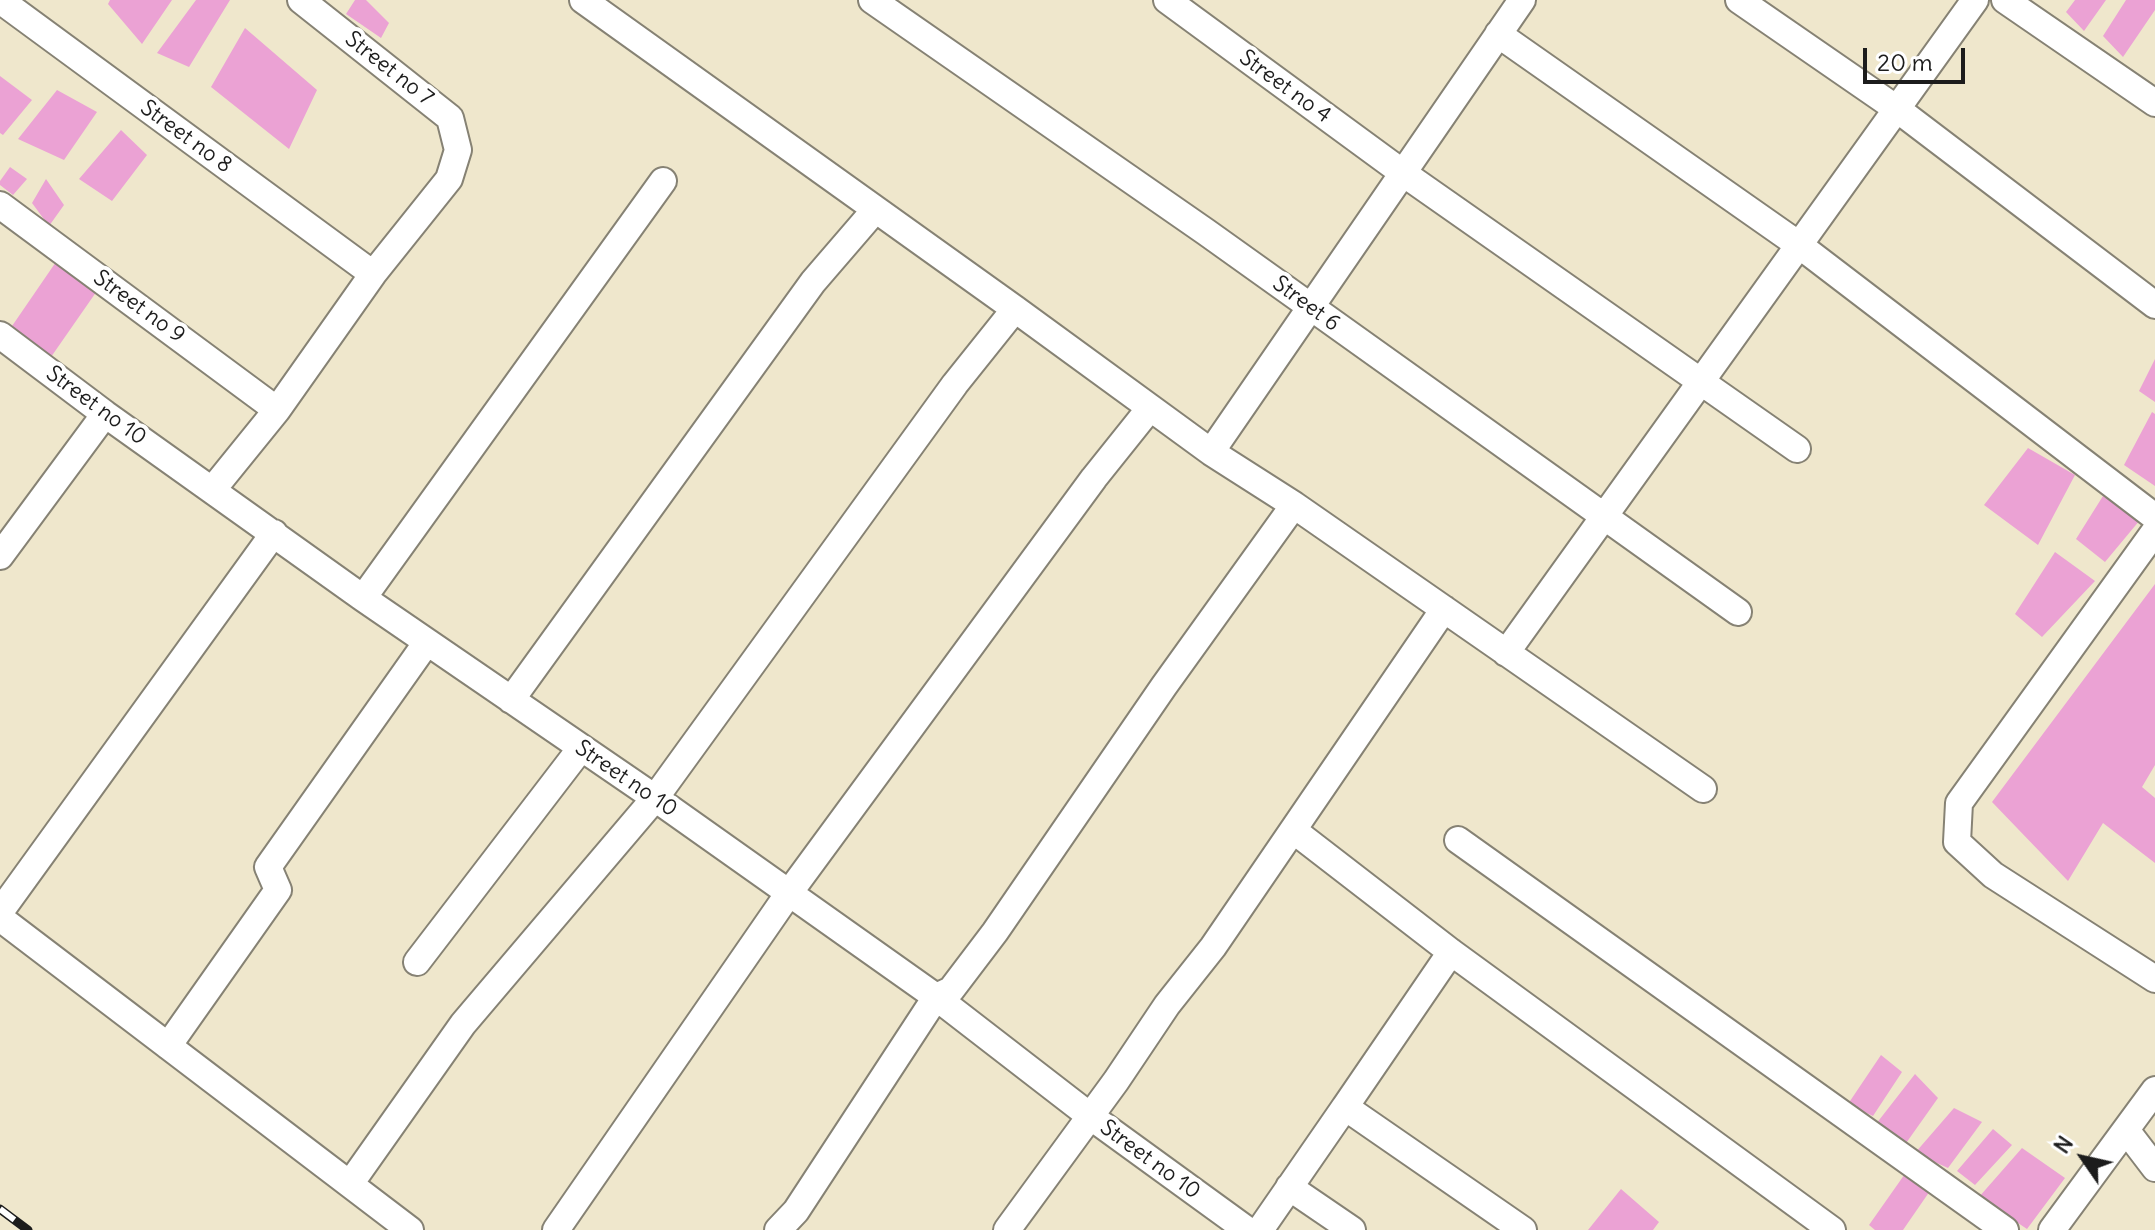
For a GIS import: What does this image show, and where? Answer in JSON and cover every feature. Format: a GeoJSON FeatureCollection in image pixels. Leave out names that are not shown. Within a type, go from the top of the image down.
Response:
{"type":"FeatureCollection","features":[{"type":"Feature","properties":{"kind":"street","name":"Street no 8"},"geometry":{"type":"LineString","coordinates":[[0,0],[373,274]]}},
{"type":"Feature","properties":{"kind":"street","name":"Street no 7"},"geometry":{"type":"LineString","coordinates":[[301,0],[450,118],[458,150],[449,179],[373,274]]}},
{"type":"Feature","properties":{"kind":"street"},"geometry":{"type":"LineString","coordinates":[[583,0],[1211,452],[1294,505],[1703,789]]}},
{"type":"Feature","properties":{"kind":"street","name":"Street 6"},"geometry":{"type":"LineString","coordinates":[[872,0],[1311,307],[1738,612]]}},
{"type":"Feature","properties":{"kind":"street","name":"Street no 4"},"geometry":{"type":"LineString","coordinates":[[1167,0],[1403,173],[1797,449]]}},
{"type":"Feature","properties":{"kind":"street"},"geometry":{"type":"LineString","coordinates":[[1211,452],[1522,0]]}},
{"type":"Feature","properties":{"kind":"street"},"geometry":{"type":"LineString","coordinates":[[1739,0],[1897,109],[2155,305]]}},
{"type":"Feature","properties":{"kind":"street"},"geometry":{"type":"LineString","coordinates":[[1506,653],[1975,0]]}},
{"type":"Feature","properties":{"kind":"street"},"geometry":{"type":"LineString","coordinates":[[2005,0],[2155,103]]}},
{"type":"Feature","properties":{"kind":"street"},"geometry":{"type":"LineString","coordinates":[[1498,34],[1799,245],[2155,517]]}},
{"type":"Feature","properties":{"kind":"street"},"geometry":{"type":"LineString","coordinates":[[363,598],[663,181]]}},
{"type":"Feature","properties":{"kind":"street","name":"Street no 9"},"geometry":{"type":"LineString","coordinates":[[0,205],[277,410]]}},
{"type":"Feature","properties":{"kind":"street"},"geometry":{"type":"LineString","coordinates":[[511,700],[813,282],[875,210]]}},
{"type":"Feature","properties":{"kind":"street"},"geometry":{"type":"LineString","coordinates":[[213,489],[277,410],[373,274]]}},
{"type":"Feature","properties":{"kind":"street"},"geometry":{"type":"LineString","coordinates":[[350,1184],[463,1024],[655,798],[955,384],[1015,309]]}},
{"type":"Feature","properties":{"kind":"street","name":"Street no 10"},"geometry":{"type":"LineString","coordinates":[[0,335],[363,598],[655,798],[936,997],[1090,1116],[1247,1230]]}},
{"type":"Feature","properties":{"kind":"street"},"geometry":{"type":"LineString","coordinates":[[556,1230],[789,893],[1094,478],[1150,408]]}},
{"type":"Feature","properties":{"kind":"street"},"geometry":{"type":"LineString","coordinates":[[0,556],[105,414]]}},
{"type":"Feature","properties":{"kind":"street"},"geometry":{"type":"LineString","coordinates":[[778,1230],[796,1211],[936,997],[951,990],[995,932],[1164,686],[1294,505]]}},
{"type":"Feature","properties":{"kind":"street"},"geometry":{"type":"LineString","coordinates":[[2155,532],[1959,803],[1957,842],[1993,875],[2155,979]]}},
{"type":"Feature","properties":{"kind":"street"},"geometry":{"type":"LineString","coordinates":[[274,533],[0,915],[410,1230]]}},
{"type":"Feature","properties":{"kind":"street"},"geometry":{"type":"LineString","coordinates":[[1007,1230],[1167,1005],[1213,947],[1444,609]]}},
{"type":"Feature","properties":{"kind":"street"},"geometry":{"type":"LineString","coordinates":[[168,1046],[278,890],[268,867],[427,642]]}},
{"type":"Feature","properties":{"kind":"street"},"geometry":{"type":"LineString","coordinates":[[417,962],[581,748]]}},
{"type":"Feature","properties":{"kind":"street"},"geometry":{"type":"LineString","coordinates":[[1293,830],[1451,952],[1832,1230]]}},
{"type":"Feature","properties":{"kind":"street"},"geometry":{"type":"LineString","coordinates":[[1458,840],[2005,1230]]}},
{"type":"Feature","properties":{"kind":"street"},"geometry":{"type":"LineString","coordinates":[[1260,1230],[1451,952]]}},
{"type":"Feature","properties":{"kind":"street"},"geometry":{"type":"LineString","coordinates":[[2052,1230],[2155,1090]]}},
{"type":"Feature","properties":{"kind":"street"},"geometry":{"type":"LineString","coordinates":[[1345,1107],[1523,1230]]}},
{"type":"Feature","properties":{"kind":"street"},"geometry":{"type":"LineString","coordinates":[[2126,1130],[2155,1168]]}},
{"type":"Feature","properties":{"kind":"street"},"geometry":{"type":"LineString","coordinates":[[1289,1187],[1352,1230]]}},
{"type":"Feature","properties":{"kind":"building"},"geometry":{"type":"Polygon","coordinates":[[[110,0],[172,0],[142,44],[108,4],[110,0]]]}},
{"type":"Feature","properties":{"kind":"building"},"geometry":{"type":"Polygon","coordinates":[[[196,0],[230,0],[189,67],[157,53],[196,0]]]}},
{"type":"Feature","properties":{"kind":"building"},"geometry":{"type":"Polygon","coordinates":[[[355,0],[366,0],[389,23],[381,38],[346,14],[355,0]]]}},
{"type":"Feature","properties":{"kind":"building"},"geometry":{"type":"Polygon","coordinates":[[[2075,0],[2106,0],[2084,31],[2066,12],[2075,0]]]}},
{"type":"Feature","properties":{"kind":"building"},"geometry":{"type":"Polygon","coordinates":[[[2126,0],[2155,0],[2155,10],[2123,57],[2103,36],[2126,0]]]}},
{"type":"Feature","properties":{"kind":"building"},"geometry":{"type":"Polygon","coordinates":[[[245,28],[317,90],[289,149],[211,87],[245,28]]]}},
{"type":"Feature","properties":{"kind":"building"},"geometry":{"type":"Polygon","coordinates":[[[0,76],[32,100],[3,135],[0,133],[0,76]]]}},
{"type":"Feature","properties":{"kind":"building"},"geometry":{"type":"Polygon","coordinates":[[[57,90],[97,112],[64,160],[18,139],[57,90]]]}},
{"type":"Feature","properties":{"kind":"building"},"geometry":{"type":"Polygon","coordinates":[[[121,130],[147,155],[112,201],[79,179],[121,130]]]}},
{"type":"Feature","properties":{"kind":"building"},"geometry":{"type":"Polygon","coordinates":[[[10,167],[27,179],[13,195],[0,185],[10,167]]]}},
{"type":"Feature","properties":{"kind":"building"},"geometry":{"type":"Polygon","coordinates":[[[46,179],[64,205],[49,226],[32,203],[46,179]]]}},
{"type":"Feature","properties":{"kind":"building"},"geometry":{"type":"Polygon","coordinates":[[[58,259],[99,288],[51,357],[10,329],[58,259]]]}},
{"type":"Feature","properties":{"kind":"building"},"geometry":{"type":"Polygon","coordinates":[[[2155,359],[2155,402],[2139,391],[2155,359]]]}},
{"type":"Feature","properties":{"kind":"building"},"geometry":{"type":"Polygon","coordinates":[[[2152,412],[2155,414],[2155,486],[2124,465],[2152,412]]]}},
{"type":"Feature","properties":{"kind":"building"},"geometry":{"type":"Polygon","coordinates":[[[2028,448],[2075,475],[2038,545],[1984,505],[2028,448]]]}},
{"type":"Feature","properties":{"kind":"building"},"geometry":{"type":"Polygon","coordinates":[[[2103,496],[2140,520],[2105,562],[2076,539],[2103,496]]]}},
{"type":"Feature","properties":{"kind":"building"},"geometry":{"type":"Polygon","coordinates":[[[2055,552],[2095,581],[2042,637],[2015,614],[2055,552]]]}},
{"type":"Feature","properties":{"kind":"building"},"geometry":{"type":"Polygon","coordinates":[[[2155,584],[2155,765],[2142,787],[2155,798],[2155,863],[2103,823],[2068,881],[1992,802],[2155,584]]]}},
{"type":"Feature","properties":{"kind":"building"},"geometry":{"type":"Polygon","coordinates":[[[1881,1055],[1902,1072],[1873,1116],[1848,1104],[1881,1055]]]}},
{"type":"Feature","properties":{"kind":"building"},"geometry":{"type":"Polygon","coordinates":[[[1915,1074],[1938,1098],[1904,1146],[1876,1124],[1915,1074]]]}},
{"type":"Feature","properties":{"kind":"building"},"geometry":{"type":"Polygon","coordinates":[[[1954,1108],[1982,1122],[1948,1168],[1915,1153],[1954,1108]]]}},
{"type":"Feature","properties":{"kind":"building"},"geometry":{"type":"Polygon","coordinates":[[[1993,1129],[2012,1145],[1975,1185],[1957,1171],[1993,1129]]]}},
{"type":"Feature","properties":{"kind":"building"},"geometry":{"type":"Polygon","coordinates":[[[2022,1148],[2065,1178],[2027,1229],[1979,1197],[2022,1148]]]}},
{"type":"Feature","properties":{"kind":"building"},"geometry":{"type":"Polygon","coordinates":[[[1907,1171],[1932,1188],[1903,1230],[1875,1230],[1869,1225],[1907,1171]]]}},
{"type":"Feature","properties":{"kind":"building"},"geometry":{"type":"Polygon","coordinates":[[[1621,1189],[1659,1222],[1653,1230],[1588,1230],[1621,1189]]]}},
{"type":"Feature","properties":{"kind":"railway"},"geometry":{"type":"LineString","coordinates":[[0,1209],[28,1230]]}}]}
